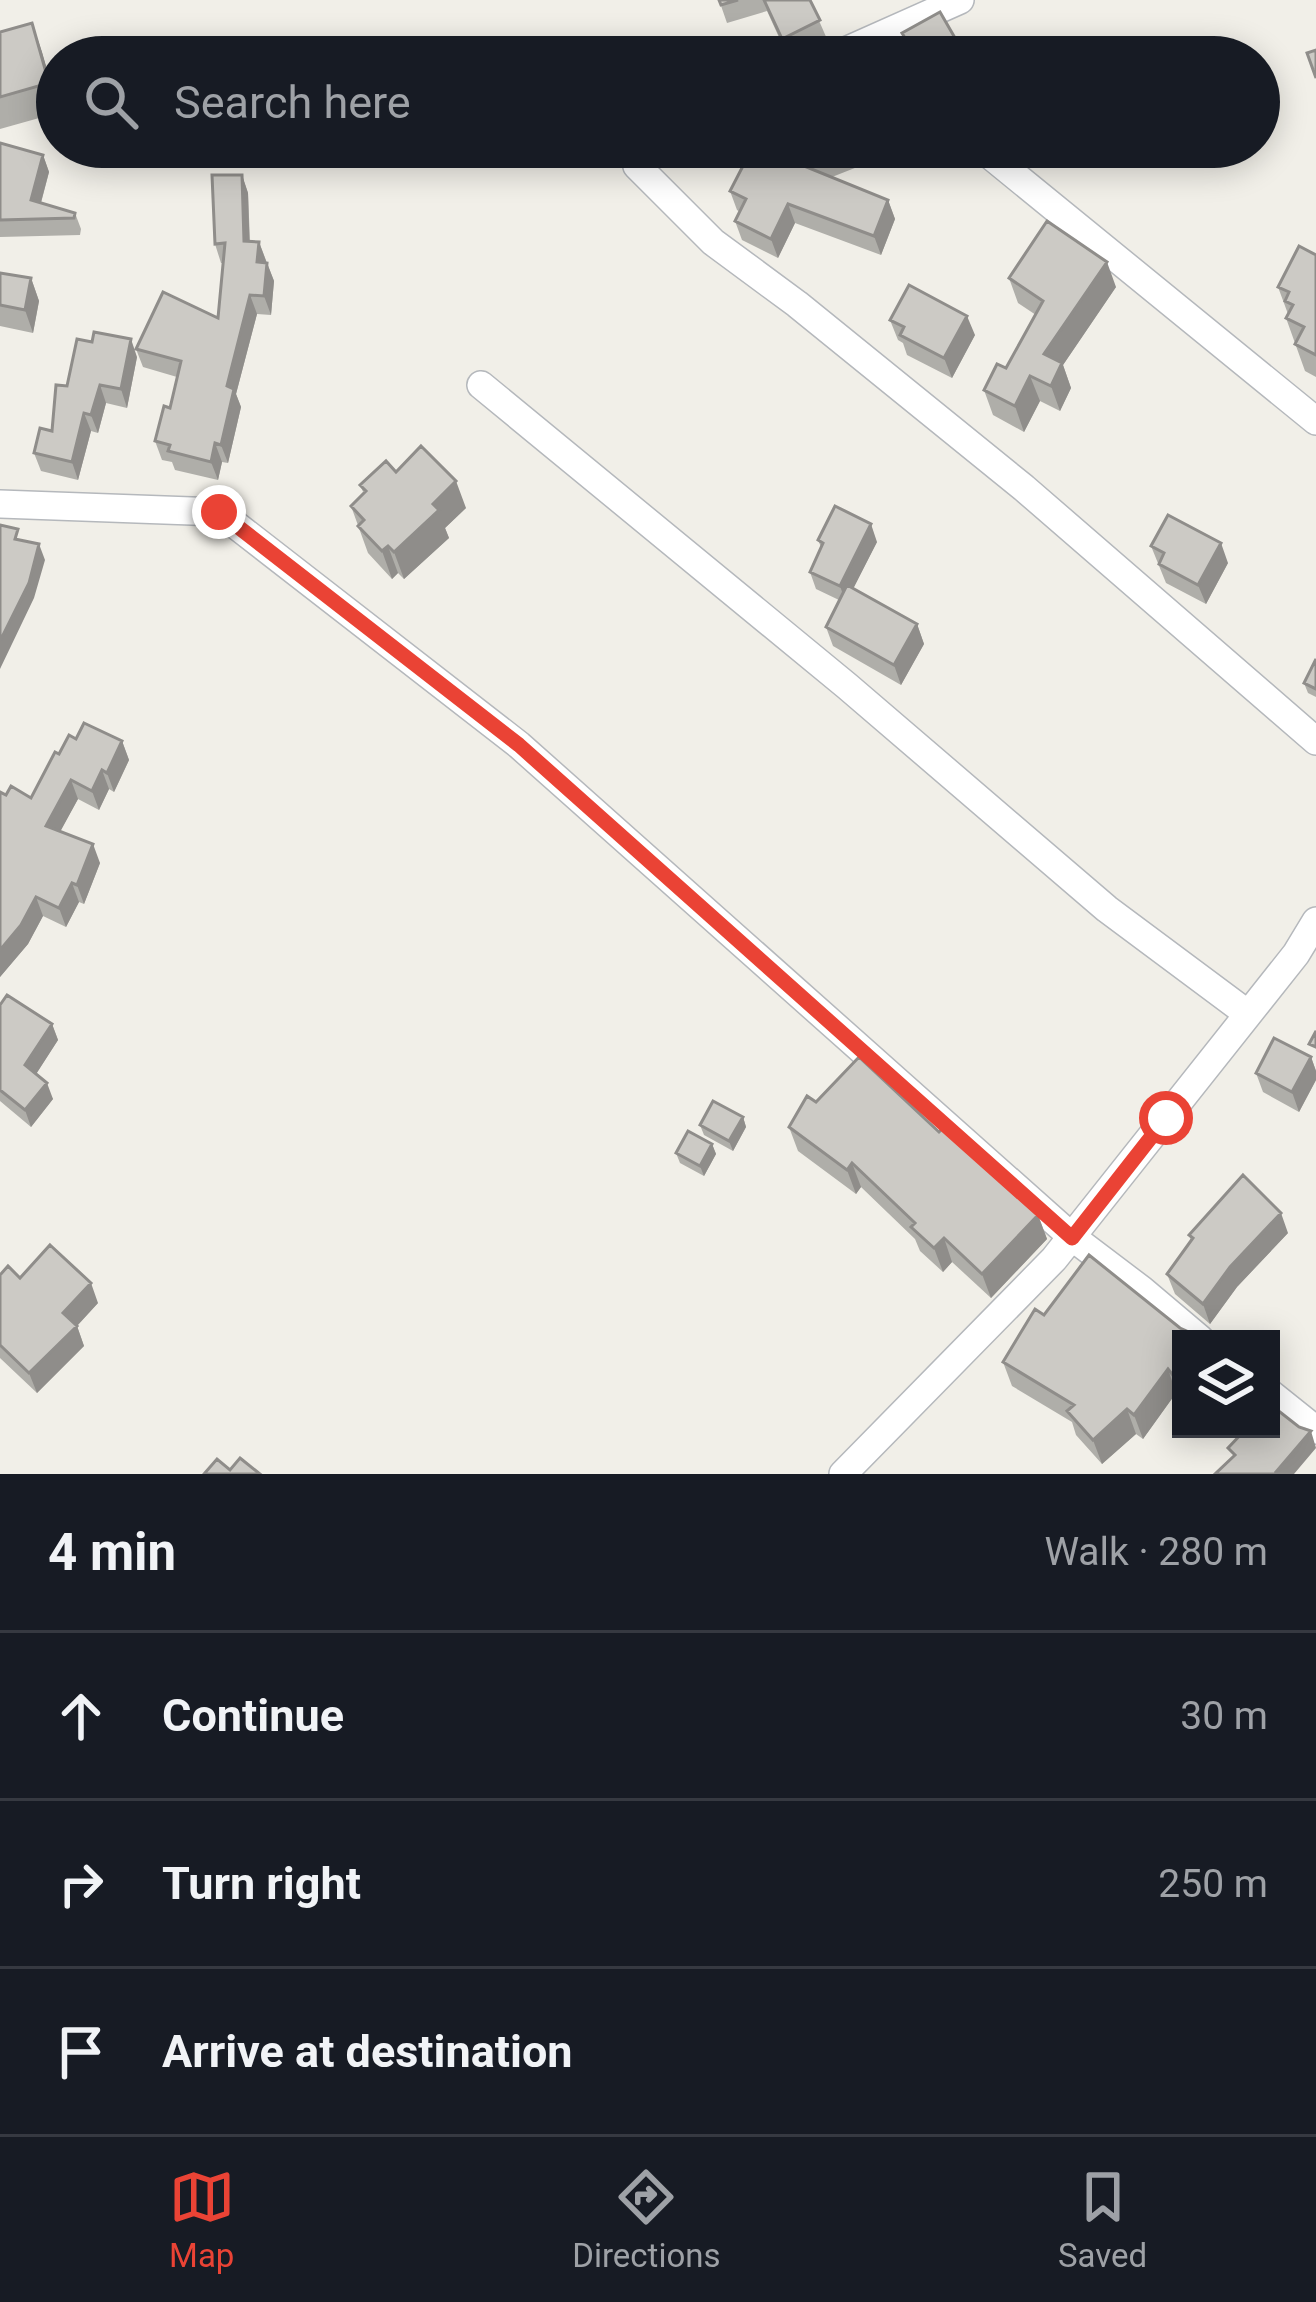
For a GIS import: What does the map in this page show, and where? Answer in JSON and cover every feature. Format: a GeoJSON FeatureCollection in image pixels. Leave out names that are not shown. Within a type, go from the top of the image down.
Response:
{"type":"FeatureCollection","features":[{"type":"Feature","properties":{"kind":"street"},"geometry":{"type":"LineString","coordinates":[[884,36],[960,0]]}},
{"type":"Feature","properties":{"kind":"street"},"geometry":{"type":"LineString","coordinates":[[639,168],[713,242],[1024,488],[1316,741]]}},
{"type":"Feature","properties":{"kind":"street"},"geometry":{"type":"LineString","coordinates":[[1006,168],[1316,421]]}},
{"type":"Feature","properties":{"kind":"street"},"geometry":{"type":"LineString","coordinates":[[481,385],[847,686],[1107,908],[1248,1014]]}},
{"type":"Feature","properties":{"kind":"street"},"geometry":{"type":"LineString","coordinates":[[0,504],[219,512],[519,745],[1072,1238],[1189,1330]]}},
{"type":"Feature","properties":{"kind":"street"},"geometry":{"type":"LineString","coordinates":[[843,1474],[1072,1238],[1296,954],[1316,921]]}},
{"type":"Feature","properties":{"kind":"street"},"geometry":{"type":"LineString","coordinates":[[1280,1401],[1316,1430]]}},
{"type":"Feature","properties":{"kind":"building"},"geometry":{"type":"Polygon","coordinates":[[[764,0],[810,0],[820,20],[781,36],[764,0]]]}},
{"type":"Feature","properties":{"kind":"building"},"geometry":{"type":"Polygon","coordinates":[[[940,12],[954,36],[904,36],[940,12]]]}},
{"type":"Feature","properties":{"kind":"building"},"geometry":{"type":"Polygon","coordinates":[[[32,23],[36,87],[0,97],[0,32],[32,23]]]}},
{"type":"Feature","properties":{"kind":"building"},"geometry":{"type":"Polygon","coordinates":[[[1316,50],[1316,78],[1307,53],[1316,50]]]}},
{"type":"Feature","properties":{"kind":"building"},"geometry":{"type":"Polygon","coordinates":[[[0,143],[36,153],[40,168],[31,200],[75,213],[74,218],[0,220],[0,143]]]}},
{"type":"Feature","properties":{"kind":"building"},"geometry":{"type":"Polygon","coordinates":[[[742,168],[809,168],[888,200],[874,236],[788,204],[771,239],[735,221],[746,199],[730,191],[742,168]]]}},
{"type":"Feature","properties":{"kind":"building"},"geometry":{"type":"Polygon","coordinates":[[[212,175],[242,175],[244,241],[259,242],[257,262],[267,263],[264,296],[250,295],[227,386],[234,389],[221,445],[215,443],[211,462],[168,451],[170,445],[155,441],[164,406],[170,408],[181,361],[136,349],[163,292],[218,318],[225,243],[215,244],[212,175]]]}},
{"type":"Feature","properties":{"kind":"building"},"geometry":{"type":"Polygon","coordinates":[[[1047,221],[1107,262],[1044,354],[1062,363],[1051,386],[1030,376],[1015,406],[984,390],[997,364],[1006,368],[1043,301],[1009,278],[1047,221]]]}},
{"type":"Feature","properties":{"kind":"building"},"geometry":{"type":"Polygon","coordinates":[[[1299,246],[1316,255],[1316,355],[1295,344],[1304,327],[1286,318],[1293,305],[1285,301],[1289,292],[1278,287],[1299,246]]]}},
{"type":"Feature","properties":{"kind":"building"},"geometry":{"type":"Polygon","coordinates":[[[0,273],[31,278],[25,310],[0,305],[0,273]]]}},
{"type":"Feature","properties":{"kind":"building"},"geometry":{"type":"Polygon","coordinates":[[[909,285],[967,316],[944,358],[900,335],[904,327],[890,320],[909,285]]]}},
{"type":"Feature","properties":{"kind":"building"},"geometry":{"type":"Polygon","coordinates":[[[94,332],[131,339],[121,389],[100,385],[91,415],[84,413],[72,462],[34,453],[40,428],[52,431],[56,385],[67,386],[77,339],[92,342],[94,332]]]}},
{"type":"Feature","properties":{"kind":"building"},"geometry":{"type":"Polygon","coordinates":[[[421,446],[456,481],[433,504],[439,510],[394,552],[388,546],[382,551],[358,526],[364,520],[351,506],[366,491],[360,485],[386,461],[396,472],[421,446]]]}},
{"type":"Feature","properties":{"kind":"building"},"geometry":{"type":"Polygon","coordinates":[[[835,506],[871,524],[840,586],[810,572],[823,543],[818,540],[835,506]]]}},
{"type":"Feature","properties":{"kind":"building"},"geometry":{"type":"Polygon","coordinates":[[[1168,515],[1221,543],[1198,585],[1159,564],[1164,553],[1151,546],[1168,515]]]}},
{"type":"Feature","properties":{"kind":"building"},"geometry":{"type":"Polygon","coordinates":[[[0,525],[18,529],[15,539],[39,544],[29,583],[0,641],[0,525]]]}},
{"type":"Feature","properties":{"kind":"building"},"geometry":{"type":"Polygon","coordinates":[[[847,585],[917,624],[894,665],[826,627],[847,585]]]}},
{"type":"Feature","properties":{"kind":"building"},"geometry":{"type":"Polygon","coordinates":[[[1316,659],[1316,689],[1304,683],[1316,659]]]}},
{"type":"Feature","properties":{"kind":"building"},"geometry":{"type":"Polygon","coordinates":[[[84,723],[122,741],[107,773],[102,770],[92,791],[71,780],[46,826],[93,844],[77,885],[72,883],[59,908],[36,897],[0,950],[0,792],[6,795],[11,786],[31,798],[55,752],[59,754],[69,735],[76,739],[84,723]]]}},
{"type":"Feature","properties":{"kind":"building"},"geometry":{"type":"Polygon","coordinates":[[[7,995],[52,1024],[25,1065],[47,1083],[25,1110],[0,1090],[0,1005],[7,995]]]}},
{"type":"Feature","properties":{"kind":"building"},"geometry":{"type":"Polygon","coordinates":[[[1274,1038],[1311,1057],[1292,1092],[1256,1073],[1274,1038]]]}},
{"type":"Feature","properties":{"kind":"building"},"geometry":{"type":"Polygon","coordinates":[[[859,1057],[1038,1215],[982,1274],[944,1238],[934,1248],[911,1227],[915,1223],[852,1163],[847,1170],[789,1127],[807,1096],[816,1102],[859,1057]]]}},
{"type":"Feature","properties":{"kind":"building"},"geometry":{"type":"Polygon","coordinates":[[[713,1101],[743,1117],[729,1141],[700,1125],[713,1101]]]}},
{"type":"Feature","properties":{"kind":"building"},"geometry":{"type":"Polygon","coordinates":[[[688,1131],[712,1144],[700,1166],[676,1153],[688,1131]]]}},
{"type":"Feature","properties":{"kind":"building"},"geometry":{"type":"Polygon","coordinates":[[[1243,1175],[1281,1213],[1203,1304],[1167,1274],[1193,1238],[1189,1235],[1243,1175]]]}},
{"type":"Feature","properties":{"kind":"building"},"geometry":{"type":"Polygon","coordinates":[[[50,1245],[91,1283],[63,1313],[77,1326],[29,1373],[0,1345],[0,1275],[8,1266],[20,1278],[50,1245]]]}},
{"type":"Feature","properties":{"kind":"building"},"geometry":{"type":"Polygon","coordinates":[[[1089,1255],[1184,1330],[1172,1330],[1172,1374],[1168,1369],[1134,1415],[1127,1409],[1093,1440],[1067,1411],[1074,1405],[1003,1362],[1035,1309],[1044,1315],[1089,1255]]]}},
{"type":"Feature","properties":{"kind":"building"},"geometry":{"type":"Polygon","coordinates":[[[1280,1412],[1311,1431],[1278,1474],[1215,1474],[1235,1455],[1228,1448],[1237,1438],[1280,1438],[1280,1412]]]}},
{"type":"Feature","properties":{"kind":"building"},"geometry":{"type":"Polygon","coordinates":[[[240,1458],[260,1474],[204,1474],[217,1459],[230,1470],[240,1458]]]}},
{"type":"Feature","properties":{"kind":"route"},"geometry":{"type":"LineString","coordinates":[[219,512],[519,745],[1072,1238],[1166,1118]]}}]}
